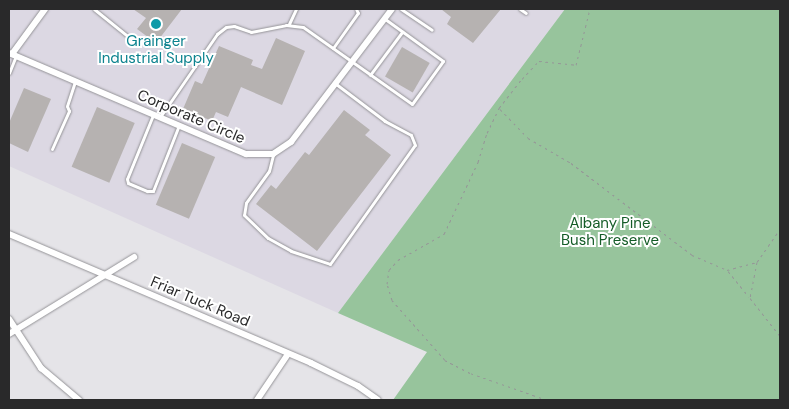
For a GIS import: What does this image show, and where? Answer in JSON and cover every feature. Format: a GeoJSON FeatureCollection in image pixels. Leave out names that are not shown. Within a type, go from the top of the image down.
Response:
{"type":"FeatureCollection","features":[{"type":"Feature","properties":{"kind":"street"},"geometry":{"type":"LineString","coordinates":[[12,54],[43,9]]}},
{"type":"Feature","properties":{"kind":"street"},"geometry":{"type":"LineString","coordinates":[[273,154],[291,142],[392,9]]}},
{"type":"Feature","properties":{"kind":"street","name":"Corporate Circle"},"geometry":{"type":"LineString","coordinates":[[12,54],[246,154],[273,154]]}},
{"type":"Feature","properties":{"kind":"street","name":"Friar Tuck Road"},"geometry":{"type":"LineString","coordinates":[[9,234],[288,354],[358,386],[378,400]]}},
{"type":"Feature","properties":{"kind":"street"},"geometry":{"type":"LineString","coordinates":[[9,334],[134,257]]}},
{"type":"Feature","properties":{"kind":"street"},"geometry":{"type":"LineString","coordinates":[[9,319],[41,368],[79,400]]}},
{"type":"Feature","properties":{"kind":"street"},"geometry":{"type":"LineString","coordinates":[[257,400],[288,354]]}},
{"type":"Feature","properties":{"kind":"lane"},"geometry":{"type":"LineString","coordinates":[[94,9],[130,38]]}},
{"type":"Feature","properties":{"kind":"lane"},"geometry":{"type":"LineString","coordinates":[[289,24],[296,9]]}},
{"type":"Feature","properties":{"kind":"lane"},"geometry":{"type":"LineString","coordinates":[[333,48],[358,13],[356,9]]}},
{"type":"Feature","properties":{"kind":"lane"},"geometry":{"type":"LineString","coordinates":[[401,9],[432,30]]}},
{"type":"Feature","properties":{"kind":"lane"},"geometry":{"type":"LineString","coordinates":[[520,9],[526,13]]}},
{"type":"Feature","properties":{"kind":"lane"},"geometry":{"type":"LineString","coordinates":[[179,125],[153,191],[128,184],[127,179],[156,116],[221,29],[234,26],[251,32],[289,24],[304,27],[353,61],[407,103],[416,101],[443,61],[385,19]]}},
{"type":"Feature","properties":{"kind":"lane"},"geometry":{"type":"LineString","coordinates":[[370,75],[402,32]]}},
{"type":"Feature","properties":{"kind":"lane"},"geometry":{"type":"LineString","coordinates":[[9,73],[12,54]]}},
{"type":"Feature","properties":{"kind":"lane"},"geometry":{"type":"LineString","coordinates":[[52,149],[69,111],[66,106],[76,81]]}},
{"type":"Feature","properties":{"kind":"lane"},"geometry":{"type":"LineString","coordinates":[[273,154],[269,170],[246,203],[244,215],[268,238],[283,247],[322,264],[330,264],[415,145],[411,135],[385,121],[336,84]]}},
{"type":"Feature","properties":{"kind":"path"},"geometry":{"type":"LineString","coordinates":[[547,400],[470,373],[445,360],[392,300],[387,284],[389,270],[398,260],[444,234],[500,108],[539,61],[576,65],[590,9]]}},
{"type":"Feature","properties":{"kind":"path"},"geometry":{"type":"LineString","coordinates":[[500,108],[528,138],[571,163],[692,255],[727,270],[780,336]]}},
{"type":"Feature","properties":{"kind":"path"},"geometry":{"type":"LineString","coordinates":[[750,298],[757,262],[780,229]]}},
{"type":"Feature","properties":{"kind":"path"},"geometry":{"type":"LineString","coordinates":[[727,270],[757,262]]}},
{"type":"Feature","properties":{"kind":"shaded area"},"geometry":{"type":"Polygon","coordinates":[[[9,9],[565,9],[338,313],[9,166],[9,9]]]}},
{"type":"Feature","properties":{"kind":"green space","name":"Albany Pine Bush Preserve"},"geometry":{"type":"Polygon","coordinates":[[[565,9],[780,9],[780,400],[393,400],[427,352],[338,313],[565,9]]]}},
{"type":"Feature","properties":{"kind":"building","name":"Grainger Industrial Supply"},"geometry":{"type":"Polygon","coordinates":[[[133,9],[182,9],[156,43],[137,29],[146,18],[133,9]]]}},
{"type":"Feature","properties":{"kind":"building"},"geometry":{"type":"Polygon","coordinates":[[[441,9],[501,9],[473,43],[447,24],[451,17],[441,9]]]}},
{"type":"Feature","properties":{"kind":"building"},"geometry":{"type":"Polygon","coordinates":[[[276,38],[305,51],[282,105],[241,87],[228,117],[216,112],[212,121],[183,109],[195,81],[202,84],[219,46],[253,60],[251,65],[262,69],[276,38]]]}},
{"type":"Feature","properties":{"kind":"building"},"geometry":{"type":"Polygon","coordinates":[[[402,47],[430,63],[413,92],[385,76],[402,47]]]}},
{"type":"Feature","properties":{"kind":"building"},"geometry":{"type":"Polygon","coordinates":[[[24,88],[51,99],[28,152],[9,143],[9,123],[24,88]]]}},
{"type":"Feature","properties":{"kind":"building"},"geometry":{"type":"Polygon","coordinates":[[[97,107],[135,123],[109,183],[72,167],[97,107]]]}},
{"type":"Feature","properties":{"kind":"building"},"geometry":{"type":"Polygon","coordinates":[[[344,110],[370,130],[365,135],[391,155],[317,251],[256,204],[271,185],[276,189],[305,152],[309,155],[344,110]]]}},
{"type":"Feature","properties":{"kind":"building"},"geometry":{"type":"Polygon","coordinates":[[[182,143],[215,157],[189,219],[156,205],[182,143]]]}},
{"type":"Feature","properties":{"kind":"place","name":"Grainger Industrial Supply"},"geometry":{"type":"Point","coordinates":[156,24]}}]}
